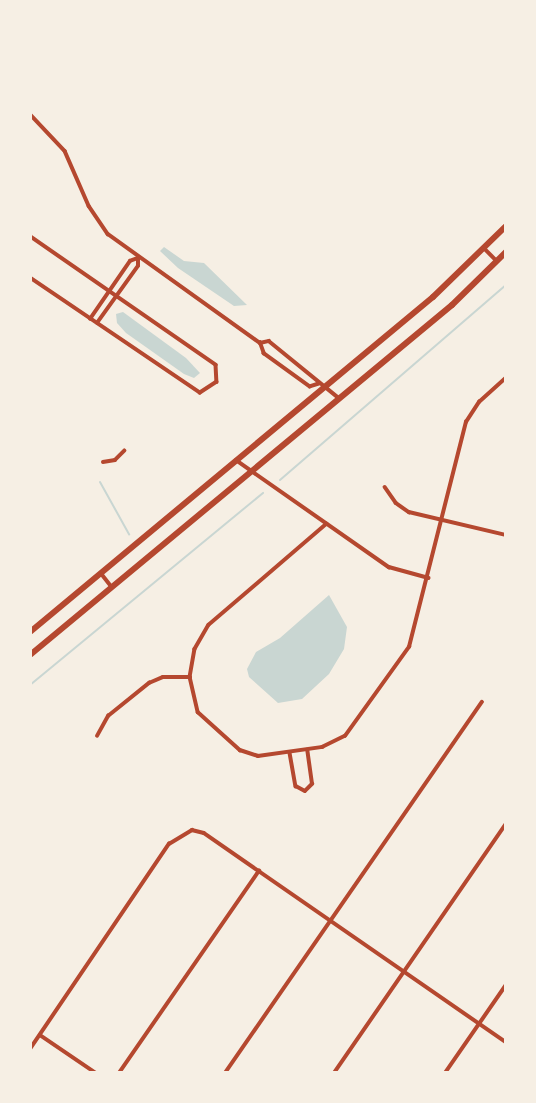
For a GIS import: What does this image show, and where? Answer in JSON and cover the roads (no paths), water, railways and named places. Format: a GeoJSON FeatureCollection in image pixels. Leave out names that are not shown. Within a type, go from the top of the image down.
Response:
{"type":"FeatureCollection","features":[{"type":"Feature","properties":{"kind":"main road"},"geometry":{"type":"LineString","coordinates":[[30,632],[485,249],[506,226]]}},
{"type":"Feature","properties":{"kind":"main road"},"geometry":{"type":"LineString","coordinates":[[30,655],[340,398],[506,252]]}},
{"type":"Feature","properties":{"kind":"street"},"geometry":{"type":"LineString","coordinates":[[30,114],[65,151],[89,206],[108,234],[260,343],[264,354],[310,387],[321,386],[340,398]]}},
{"type":"Feature","properties":{"kind":"street"},"geometry":{"type":"LineString","coordinates":[[30,236],[216,365],[217,382],[200,393],[30,278]]}},
{"type":"Feature","properties":{"kind":"street"},"geometry":{"type":"LineString","coordinates":[[485,249],[498,261]]}},
{"type":"Feature","properties":{"kind":"street"},"geometry":{"type":"LineString","coordinates":[[90,319],[130,261],[138,258]]}},
{"type":"Feature","properties":{"kind":"street"},"geometry":{"type":"LineString","coordinates":[[97,323],[138,267],[138,258]]}},
{"type":"Feature","properties":{"kind":"street"},"geometry":{"type":"LineString","coordinates":[[260,343],[269,341],[320,379],[321,386]]}},
{"type":"Feature","properties":{"kind":"street"},"geometry":{"type":"LineString","coordinates":[[327,524],[204,629],[190,677],[198,712],[240,750],[258,756],[290,753],[307,750],[345,736],[379,693],[410,647],[468,417],[506,378]]}},
{"type":"Feature","properties":{"kind":"street"},"geometry":{"type":"LineString","coordinates":[[103,462],[116,460],[124,451]]}},
{"type":"Feature","properties":{"kind":"street"},"geometry":{"type":"LineString","coordinates":[[236,460],[389,567],[429,578]]}},
{"type":"Feature","properties":{"kind":"street"},"geometry":{"type":"LineString","coordinates":[[385,487],[401,508],[506,536]]}},
{"type":"Feature","properties":{"kind":"street"},"geometry":{"type":"LineString","coordinates":[[101,573],[112,587]]}},
{"type":"Feature","properties":{"kind":"street"},"geometry":{"type":"LineString","coordinates":[[97,736],[108,716],[149,683],[163,677],[190,677]]}},
{"type":"Feature","properties":{"kind":"street"},"geometry":{"type":"LineString","coordinates":[[225,1073],[482,702]]}},
{"type":"Feature","properties":{"kind":"street"},"geometry":{"type":"LineString","coordinates":[[290,753],[296,786],[305,791],[312,784],[307,750]]}},
{"type":"Feature","properties":{"kind":"street"},"geometry":{"type":"LineString","coordinates":[[334,1073],[506,824]]}},
{"type":"Feature","properties":{"kind":"street"},"geometry":{"type":"LineString","coordinates":[[30,1049],[177,835],[192,830],[204,833],[506,1042]]}},
{"type":"Feature","properties":{"kind":"street"},"geometry":{"type":"LineString","coordinates":[[119,1073],[259,871]]}},
{"type":"Feature","properties":{"kind":"street"},"geometry":{"type":"LineString","coordinates":[[445,1073],[506,985]]}},
{"type":"Feature","properties":{"kind":"street"},"geometry":{"type":"LineString","coordinates":[[40,1035],[96,1073]]}},
{"type":"Feature","properties":{"kind":"waterway"},"geometry":{"type":"LineString","coordinates":[[280,480],[506,285]]}},
{"type":"Feature","properties":{"kind":"waterway"},"geometry":{"type":"LineString","coordinates":[[100,482],[129,534]]}},
{"type":"Feature","properties":{"kind":"waterway"},"geometry":{"type":"LineString","coordinates":[[30,685],[263,493]]}}]}
